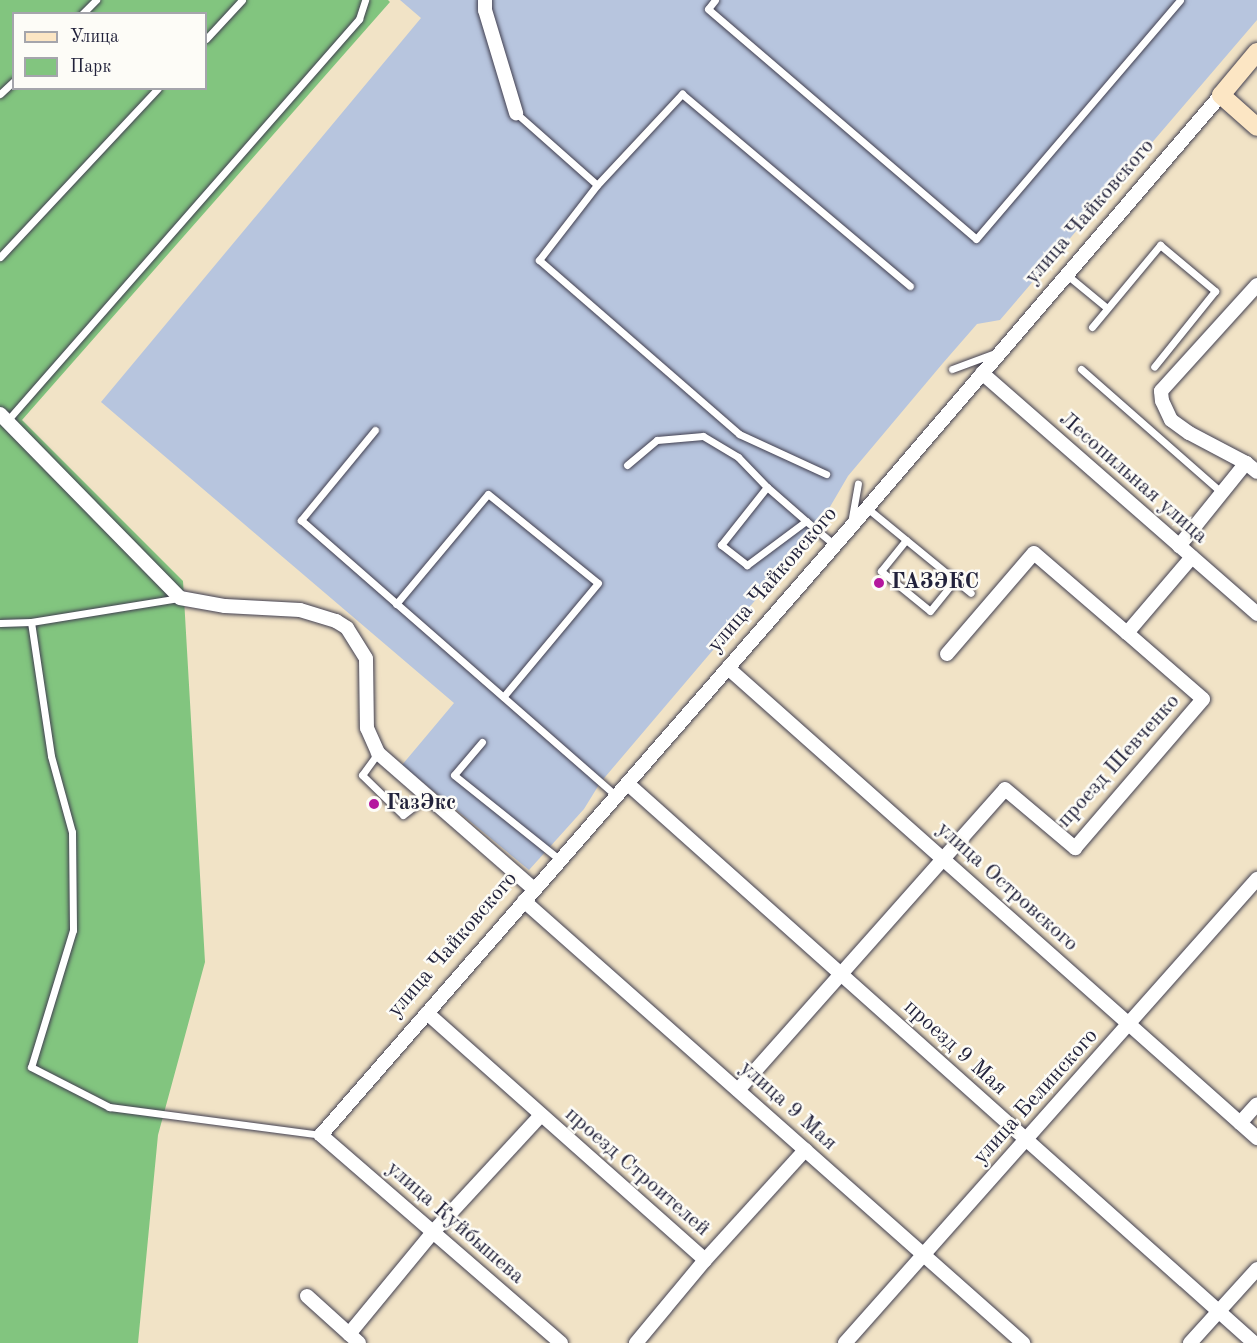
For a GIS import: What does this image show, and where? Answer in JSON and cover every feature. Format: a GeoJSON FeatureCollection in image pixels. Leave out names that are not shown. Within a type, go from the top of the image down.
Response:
{"type":"FeatureCollection","features":[{"type":"Feature","properties":{"kind":"main road","name":"улица Чайковского"},"geometry":{"type":"LineString","coordinates":[[1221,95],[1257,52]]}},
{"type":"Feature","properties":{"kind":"main road"},"geometry":{"type":"LineString","coordinates":[[1221,95],[1257,127]]}},
{"type":"Feature","properties":{"kind":"street"},"geometry":{"type":"LineString","coordinates":[[485,0],[485,10],[516,113]]}},
{"type":"Feature","properties":{"kind":"street","name":"улица Чайковского"},"geometry":{"type":"LineString","coordinates":[[321,1135],[559,859],[628,784],[850,528],[1221,95]]}},
{"type":"Feature","properties":{"kind":"street"},"geometry":{"type":"LineString","coordinates":[[1179,546],[1222,493],[1252,467],[1189,433],[1171,420],[1162,401],[1161,391],[1257,285]]}},
{"type":"Feature","properties":{"kind":"street","name":"Лесопильная улица"},"geometry":{"type":"LineString","coordinates":[[982,373],[1257,614]]}},
{"type":"Feature","properties":{"kind":"street"},"geometry":{"type":"LineString","coordinates":[[3,418],[180,598],[225,606],[300,610],[336,621],[347,628],[366,659],[367,728],[378,753],[534,889]]}},
{"type":"Feature","properties":{"kind":"street","name":"проезд Шевченко"},"geometry":{"type":"LineString","coordinates":[[945,859],[1005,789],[1075,848],[1203,699],[1034,553],[947,654]]}},
{"type":"Feature","properties":{"kind":"street"},"geometry":{"type":"LineString","coordinates":[[1127,633],[1192,557]]}},
{"type":"Feature","properties":{"kind":"street","name":"улица Островского"},"geometry":{"type":"LineString","coordinates":[[728,668],[1257,1138]]}},
{"type":"Feature","properties":{"kind":"street","name":"проезд 9 Мая"},"geometry":{"type":"LineString","coordinates":[[628,784],[1254,1343]]}},
{"type":"Feature","properties":{"kind":"street"},"geometry":{"type":"LineString","coordinates":[[738,1090],[945,859]]}},
{"type":"Feature","properties":{"kind":"street","name":"улица Белинского"},"geometry":{"type":"LineString","coordinates":[[845,1343],[1257,879]]}},
{"type":"Feature","properties":{"kind":"street","name":"улица 9 Мая"},"geometry":{"type":"LineString","coordinates":[[524,901],[1023,1343]]}},
{"type":"Feature","properties":{"kind":"street","name":"проезд Строителей"},"geometry":{"type":"LineString","coordinates":[[427,1013],[705,1260]]}},
{"type":"Feature","properties":{"kind":"street"},"geometry":{"type":"LineString","coordinates":[[1240,1123],[1257,1104]]}},
{"type":"Feature","properties":{"kind":"street","name":"проезд Строителей"},"geometry":{"type":"LineString","coordinates":[[354,1339],[433,1232],[541,1115]]}},
{"type":"Feature","properties":{"kind":"street","name":"улица Куйбышева"},"geometry":{"type":"LineString","coordinates":[[321,1135],[561,1343]]}},
{"type":"Feature","properties":{"kind":"street","name":"проезд Строителей"},"geometry":{"type":"LineString","coordinates":[[636,1343],[705,1260],[805,1150]]}},
{"type":"Feature","properties":{"kind":"street"},"geometry":{"type":"LineString","coordinates":[[1191,1343],[1257,1269]]}},
{"type":"Feature","properties":{"kind":"street"},"geometry":{"type":"LineString","coordinates":[[307,1296],[354,1339]]}},
{"type":"Feature","properties":{"kind":"lane"},"geometry":{"type":"LineString","coordinates":[[84,12],[96,0]]}},
{"type":"Feature","properties":{"kind":"lane"},"geometry":{"type":"LineString","coordinates":[[207,38],[242,0]]}},
{"type":"Feature","properties":{"kind":"lane"},"geometry":{"type":"LineString","coordinates":[[3,418],[359,19],[365,0]]}},
{"type":"Feature","properties":{"kind":"lane"},"geometry":{"type":"LineString","coordinates":[[715,0],[708,9],[976,239],[1180,0]]}},
{"type":"Feature","properties":{"kind":"lane"},"geometry":{"type":"LineString","coordinates":[[0,94],[12,83]]}},
{"type":"Feature","properties":{"kind":"lane"},"geometry":{"type":"LineString","coordinates":[[0,257],[156,90]]}},
{"type":"Feature","properties":{"kind":"lane"},"geometry":{"type":"LineString","coordinates":[[826,474],[739,434],[539,260],[597,185],[682,94],[910,286]]}},
{"type":"Feature","properties":{"kind":"lane"},"geometry":{"type":"LineString","coordinates":[[516,113],[597,185]]}},
{"type":"Feature","properties":{"kind":"lane"},"geometry":{"type":"LineString","coordinates":[[1092,327],[1160,245],[1215,291],[1154,367]]}},
{"type":"Feature","properties":{"kind":"lane"},"geometry":{"type":"LineString","coordinates":[[1067,275],[1107,308]]}},
{"type":"Feature","properties":{"kind":"lane"},"geometry":{"type":"LineString","coordinates":[[952,369],[1003,350]]}},
{"type":"Feature","properties":{"kind":"lane"},"geometry":{"type":"LineString","coordinates":[[1082,369],[1222,493]]}},
{"type":"Feature","properties":{"kind":"lane"},"geometry":{"type":"LineString","coordinates":[[375,430],[302,520],[616,796]]}},
{"type":"Feature","properties":{"kind":"lane"},"geometry":{"type":"LineString","coordinates":[[627,465],[657,440],[703,436],[738,457],[766,487],[835,545]]}},
{"type":"Feature","properties":{"kind":"lane"},"geometry":{"type":"LineString","coordinates":[[850,528],[858,484]]}},
{"type":"Feature","properties":{"kind":"lane"},"geometry":{"type":"LineString","coordinates":[[766,487],[721,545],[747,565],[806,521]]}},
{"type":"Feature","properties":{"kind":"lane"},"geometry":{"type":"LineString","coordinates":[[396,604],[488,494],[598,583],[503,697]]}},
{"type":"Feature","properties":{"kind":"lane"},"geometry":{"type":"LineString","coordinates":[[867,508],[971,593]]}},
{"type":"Feature","properties":{"kind":"lane"},"geometry":{"type":"LineString","coordinates":[[906,540],[881,571],[897,585],[930,611],[955,580]]}},
{"type":"Feature","properties":{"kind":"lane"},"geometry":{"type":"LineString","coordinates":[[0,623],[31,622],[180,598]]}},
{"type":"Feature","properties":{"kind":"lane"},"geometry":{"type":"LineString","coordinates":[[31,622],[51,756],[72,832],[73,930],[31,1067],[109,1107],[321,1135]]}},
{"type":"Feature","properties":{"kind":"lane"},"geometry":{"type":"LineString","coordinates":[[482,742],[454,775],[559,859]]}},
{"type":"Feature","properties":{"kind":"lane"},"geometry":{"type":"LineString","coordinates":[[378,753],[362,775],[403,815],[427,796]]}},
{"type":"Feature","properties":{"kind":"shaded area"},"geometry":{"type":"Polygon","coordinates":[[[400,0],[1257,0],[1257,20],[1000,320],[977,324],[943,363],[848,476],[820,524],[600,783],[584,809],[529,870],[402,765],[454,703],[101,402],[421,18],[400,0]]]}},
{"type":"Feature","properties":{"kind":"green space"},"geometry":{"type":"Polygon","coordinates":[[[0,0],[388,0],[390,2],[22,420],[183,581],[205,962],[158,1135],[138,1343],[0,1343],[0,0]]]}},
{"type":"Feature","properties":{"kind":"place","name":"ГАЗЭКС"},"geometry":{"type":"Point","coordinates":[879,583]}},
{"type":"Feature","properties":{"kind":"place","name":"ГазЭкс"},"geometry":{"type":"Point","coordinates":[374,804]}}]}
